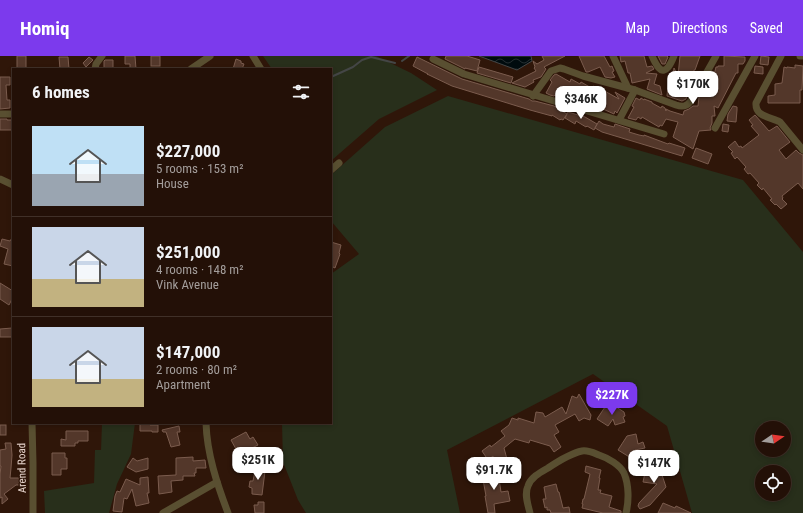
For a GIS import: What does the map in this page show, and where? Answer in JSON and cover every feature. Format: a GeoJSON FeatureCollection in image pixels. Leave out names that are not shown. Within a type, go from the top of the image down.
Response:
{"type":"FeatureCollection","features":[{"type":"Feature","properties":{"kind":"street"},"geometry":{"type":"LineString","coordinates":[[95,68],[96,64],[102,56]]}},
{"type":"Feature","properties":{"kind":"street"},"geometry":{"type":"LineString","coordinates":[[192,68],[210,56]]}},
{"type":"Feature","properties":{"kind":"street"},"geometry":{"type":"LineString","coordinates":[[253,56],[260,68]]}},
{"type":"Feature","properties":{"kind":"street"},"geometry":{"type":"LineString","coordinates":[[613,56],[631,89],[619,120]]}},
{"type":"Feature","properties":{"kind":"street"},"geometry":{"type":"LineString","coordinates":[[652,56],[658,67],[665,70],[670,66],[674,56]]}},
{"type":"Feature","properties":{"kind":"street"},"geometry":{"type":"LineString","coordinates":[[533,96],[551,71],[560,68],[631,89],[684,107],[690,102],[716,56]]}},
{"type":"Feature","properties":{"kind":"street"},"geometry":{"type":"LineString","coordinates":[[715,128],[755,56]]}},
{"type":"Feature","properties":{"kind":"street"},"geometry":{"type":"LineString","coordinates":[[781,56],[756,103],[756,107],[758,112],[762,115],[780,122],[803,150]]}},
{"type":"Feature","properties":{"kind":"street"},"geometry":{"type":"LineString","coordinates":[[433,59],[464,74],[533,96],[664,134]]}},
{"type":"Feature","properties":{"kind":"street"},"geometry":{"type":"LineString","coordinates":[[0,114],[12,114]]}},
{"type":"Feature","properties":{"kind":"street"},"geometry":{"type":"LineString","coordinates":[[332,169],[339,164]]}},
{"type":"Feature","properties":{"kind":"street"},"geometry":{"type":"LineString","coordinates":[[0,179],[12,185]]}},
{"type":"Feature","properties":{"kind":"street","name":"Arend Road"},"geometry":{"type":"LineString","coordinates":[[32,424],[33,513]]}},
{"type":"Feature","properties":{"kind":"street"},"geometry":{"type":"LineString","coordinates":[[206,424],[209,446],[217,482],[228,513]]}},
{"type":"Feature","properties":{"kind":"street"},"geometry":{"type":"LineString","coordinates":[[530,513],[527,502],[527,491],[531,480],[537,474],[551,466],[575,453],[583,451],[591,452],[603,457],[614,463],[624,472],[627,483],[628,497],[626,513]]}},
{"type":"Feature","properties":{"kind":"street"},"geometry":{"type":"LineString","coordinates":[[163,513],[217,482]]}},
{"type":"Feature","properties":{"kind":"green space"},"geometry":{"type":"Polygon","coordinates":[[[263,56],[376,56],[411,73],[437,90],[379,119],[332,160],[332,68],[271,68],[263,56]]]}},
{"type":"Feature","properties":{"kind":"green space"},"geometry":{"type":"Polygon","coordinates":[[[448,96],[743,180],[803,252],[803,513],[692,513],[667,426],[593,374],[447,450],[460,513],[306,513],[298,500],[283,462],[282,424],[332,424],[332,273],[359,254],[332,222],[332,174],[385,127],[448,96]]]}},
{"type":"Feature","properties":{"kind":"green space"},"geometry":{"type":"Polygon","coordinates":[[[102,424],[135,424],[131,454],[117,484],[109,513],[45,513],[44,491],[94,483],[95,450],[101,450],[102,424]]]}},
{"type":"Feature","properties":{"kind":"water"},"geometry":{"type":"Polygon","coordinates":[[[479,56],[531,56],[532,61],[517,70],[479,56]]]}},
{"type":"Feature","properties":{"kind":"building"},"geometry":{"type":"Polygon","coordinates":[[[17,56],[26,56],[26,68],[17,68],[17,56]]]}},
{"type":"Feature","properties":{"kind":"building"},"geometry":{"type":"Polygon","coordinates":[[[125,56],[135,56],[136,68],[130,68],[130,64],[125,64],[125,56]]]}},
{"type":"Feature","properties":{"kind":"building"},"geometry":{"type":"Polygon","coordinates":[[[151,56],[160,56],[160,66],[151,66],[151,56]]]}},
{"type":"Feature","properties":{"kind":"building"},"geometry":{"type":"Polygon","coordinates":[[[446,56],[467,56],[480,60],[477,71],[465,69],[445,59],[446,56]]]}},
{"type":"Feature","properties":{"kind":"building"},"geometry":{"type":"Polygon","coordinates":[[[542,56],[565,56],[544,67],[546,69],[541,77],[533,80],[534,82],[525,87],[512,83],[536,71],[533,61],[537,64],[544,60],[542,56]]]}},
{"type":"Feature","properties":{"kind":"building"},"geometry":{"type":"Polygon","coordinates":[[[579,56],[604,56],[610,67],[612,66],[614,71],[612,72],[615,77],[605,77],[600,67],[586,72],[579,56]]]}},
{"type":"Feature","properties":{"kind":"building"},"geometry":{"type":"Polygon","coordinates":[[[620,56],[644,56],[647,67],[652,66],[654,69],[646,73],[657,74],[654,84],[660,86],[662,95],[647,89],[650,79],[632,83],[625,61],[621,62],[620,56]]]}},
{"type":"Feature","properties":{"kind":"building"},"geometry":{"type":"Polygon","coordinates":[[[658,56],[668,57],[665,64],[662,64],[658,56]]]}},
{"type":"Feature","properties":{"kind":"building"},"geometry":{"type":"Polygon","coordinates":[[[680,56],[700,56],[694,70],[686,99],[682,101],[667,96],[669,75],[673,75],[674,68],[678,76],[680,56]]]}},
{"type":"Feature","properties":{"kind":"building"},"geometry":{"type":"Polygon","coordinates":[[[724,56],[745,57],[745,61],[743,64],[738,64],[738,73],[736,73],[718,108],[714,106],[715,116],[712,116],[711,130],[699,131],[693,149],[673,137],[678,122],[666,119],[662,126],[660,125],[659,127],[642,117],[641,119],[638,117],[636,120],[628,118],[634,107],[632,106],[636,98],[640,100],[641,98],[652,102],[661,108],[662,106],[666,111],[666,109],[683,115],[684,111],[693,106],[698,106],[700,94],[703,94],[706,84],[709,84],[709,81],[712,81],[712,75],[714,75],[716,67],[724,66],[724,56]]]}},
{"type":"Feature","properties":{"kind":"building"},"geometry":{"type":"Polygon","coordinates":[[[761,56],[769,57],[768,65],[760,64],[761,56]]]}},
{"type":"Feature","properties":{"kind":"building"},"geometry":{"type":"Polygon","coordinates":[[[59,57],[68,57],[69,68],[60,68],[59,57]]]}},
{"type":"Feature","properties":{"kind":"building"},"geometry":{"type":"Polygon","coordinates":[[[89,57],[93,60],[86,67],[83,63],[89,57]]]}},
{"type":"Feature","properties":{"kind":"building"},"geometry":{"type":"Polygon","coordinates":[[[417,57],[462,79],[532,101],[554,106],[567,114],[563,120],[560,120],[552,115],[530,110],[452,86],[413,66],[417,57]]]}},
{"type":"Feature","properties":{"kind":"building"},"geometry":{"type":"Polygon","coordinates":[[[236,59],[244,64],[242,68],[233,68],[236,59]]]}},
{"type":"Feature","properties":{"kind":"building"},"geometry":{"type":"Polygon","coordinates":[[[113,60],[113,68],[104,68],[104,61],[113,60]]]}},
{"type":"Feature","properties":{"kind":"building"},"geometry":{"type":"Polygon","coordinates":[[[795,65],[803,66],[800,103],[768,103],[768,96],[775,95],[775,84],[782,83],[784,67],[795,68],[795,65]]]}},
{"type":"Feature","properties":{"kind":"building"},"geometry":{"type":"Polygon","coordinates":[[[755,66],[763,67],[763,74],[754,73],[755,66]]]}},
{"type":"Feature","properties":{"kind":"building"},"geometry":{"type":"Polygon","coordinates":[[[479,67],[513,77],[511,83],[477,73],[479,67]]]}},
{"type":"Feature","properties":{"kind":"building"},"geometry":{"type":"Polygon","coordinates":[[[556,74],[570,82],[571,79],[580,84],[581,82],[595,90],[593,86],[600,90],[601,89],[619,99],[615,92],[625,98],[617,113],[615,111],[614,114],[603,109],[602,110],[579,102],[578,103],[555,95],[550,95],[546,93],[552,82],[550,80],[556,74]]]}},
{"type":"Feature","properties":{"kind":"building"},"geometry":{"type":"Polygon","coordinates":[[[0,77],[10,77],[10,85],[6,85],[7,100],[10,100],[10,108],[0,109],[0,77]]]}},
{"type":"Feature","properties":{"kind":"building"},"geometry":{"type":"Polygon","coordinates":[[[733,106],[737,107],[736,122],[727,121],[728,114],[733,106]]]}},
{"type":"Feature","properties":{"kind":"building"},"geometry":{"type":"Polygon","coordinates":[[[568,112],[585,117],[597,124],[594,130],[576,121],[575,124],[565,118],[568,112]]]}},
{"type":"Feature","properties":{"kind":"building"},"geometry":{"type":"Polygon","coordinates":[[[755,115],[769,131],[777,126],[790,142],[779,150],[786,159],[796,150],[803,155],[803,189],[798,183],[782,196],[782,199],[787,204],[781,209],[770,200],[772,199],[763,188],[762,190],[757,185],[759,183],[750,173],[748,174],[744,169],[746,167],[737,157],[735,159],[731,153],[733,152],[728,147],[735,141],[739,147],[741,146],[742,148],[759,135],[751,126],[753,125],[749,120],[755,115]]]}},
{"type":"Feature","properties":{"kind":"building"},"geometry":{"type":"Polygon","coordinates":[[[0,119],[12,120],[12,130],[0,130],[0,119]]]}},
{"type":"Feature","properties":{"kind":"building"},"geometry":{"type":"Polygon","coordinates":[[[599,121],[603,124],[614,127],[615,124],[630,129],[629,132],[644,135],[668,144],[669,143],[685,148],[682,156],[602,132],[595,128],[599,121]]]}},
{"type":"Feature","properties":{"kind":"building"},"geometry":{"type":"Polygon","coordinates":[[[723,124],[729,125],[728,132],[722,131],[723,124]]]}},
{"type":"Feature","properties":{"kind":"building"},"geometry":{"type":"Polygon","coordinates":[[[696,148],[712,154],[708,164],[692,158],[696,148]]]}},
{"type":"Feature","properties":{"kind":"building"},"geometry":{"type":"Polygon","coordinates":[[[12,238],[12,266],[4,264],[8,249],[0,246],[2,239],[10,241],[12,238]]]}},
{"type":"Feature","properties":{"kind":"building"},"geometry":{"type":"Polygon","coordinates":[[[332,242],[341,245],[340,254],[335,268],[332,266],[332,242]]]}},
{"type":"Feature","properties":{"kind":"building"},"geometry":{"type":"Polygon","coordinates":[[[0,283],[12,290],[12,299],[9,305],[0,299],[0,283]]]}},
{"type":"Feature","properties":{"kind":"building"},"geometry":{"type":"Polygon","coordinates":[[[12,328],[12,337],[0,337],[0,329],[12,328]]]}},
{"type":"Feature","properties":{"kind":"building"},"geometry":{"type":"Polygon","coordinates":[[[579,394],[591,415],[590,420],[584,418],[579,421],[575,414],[555,425],[559,432],[554,435],[561,447],[554,452],[550,446],[530,440],[529,443],[515,439],[504,448],[508,463],[506,464],[507,467],[498,470],[493,456],[488,460],[482,451],[490,445],[491,447],[505,436],[501,431],[509,425],[512,418],[518,420],[518,418],[534,423],[536,412],[543,413],[545,417],[562,407],[566,414],[572,396],[577,398],[579,394]]]}},
{"type":"Feature","properties":{"kind":"building"},"geometry":{"type":"Polygon","coordinates":[[[607,404],[612,407],[613,405],[624,412],[625,416],[623,417],[625,422],[615,425],[613,419],[608,426],[597,419],[607,404]]]}},
{"type":"Feature","properties":{"kind":"building"},"geometry":{"type":"Polygon","coordinates":[[[140,424],[158,425],[158,432],[140,431],[140,424]]]}},
{"type":"Feature","properties":{"kind":"building"},"geometry":{"type":"Polygon","coordinates":[[[0,425],[6,425],[6,435],[0,435],[0,425]]]}},
{"type":"Feature","properties":{"kind":"building"},"geometry":{"type":"Polygon","coordinates":[[[179,426],[180,432],[177,432],[180,445],[171,447],[166,432],[163,432],[162,430],[179,426]]]}},
{"type":"Feature","properties":{"kind":"building"},"geometry":{"type":"Polygon","coordinates":[[[66,431],[88,431],[88,441],[78,441],[78,443],[75,443],[75,446],[61,446],[61,439],[66,440],[66,431]]]}},
{"type":"Feature","properties":{"kind":"building"},"geometry":{"type":"Polygon","coordinates":[[[246,432],[250,439],[253,437],[258,445],[250,449],[253,454],[242,460],[231,440],[246,432]]]}},
{"type":"Feature","properties":{"kind":"building"},"geometry":{"type":"Polygon","coordinates":[[[636,434],[638,444],[643,442],[645,448],[635,450],[637,457],[631,458],[618,450],[627,436],[636,434]]]}},
{"type":"Feature","properties":{"kind":"building"},"geometry":{"type":"Polygon","coordinates":[[[5,443],[11,443],[12,455],[10,478],[19,478],[19,485],[16,485],[4,494],[8,499],[2,504],[2,497],[0,498],[0,450],[6,449],[5,443]]]}},
{"type":"Feature","properties":{"kind":"building"},"geometry":{"type":"Polygon","coordinates":[[[52,453],[65,453],[65,458],[67,458],[67,469],[61,469],[61,475],[52,475],[52,453]]]}},
{"type":"Feature","properties":{"kind":"building"},"geometry":{"type":"Polygon","coordinates":[[[193,457],[193,461],[205,460],[206,468],[196,468],[196,473],[194,473],[195,476],[183,476],[183,480],[171,481],[172,492],[159,494],[158,476],[176,475],[176,458],[193,457]]]}},
{"type":"Feature","properties":{"kind":"building"},"geometry":{"type":"Polygon","coordinates":[[[133,458],[137,461],[148,458],[148,469],[136,472],[127,467],[133,458]]]}},
{"type":"Feature","properties":{"kind":"building"},"geometry":{"type":"Polygon","coordinates":[[[662,461],[666,470],[661,472],[666,487],[650,505],[640,509],[638,506],[639,503],[657,484],[643,482],[646,468],[657,466],[656,463],[662,461]]]}},
{"type":"Feature","properties":{"kind":"building"},"geometry":{"type":"Polygon","coordinates":[[[256,466],[265,467],[262,495],[252,494],[252,488],[249,487],[250,481],[253,481],[256,466]]]}},
{"type":"Feature","properties":{"kind":"building"},"geometry":{"type":"Polygon","coordinates":[[[586,466],[601,470],[598,490],[601,490],[600,493],[612,496],[609,507],[621,511],[621,513],[603,513],[582,508],[590,474],[585,472],[586,466]]]}},
{"type":"Feature","properties":{"kind":"building"},"geometry":{"type":"Polygon","coordinates":[[[498,472],[501,492],[508,491],[510,501],[494,504],[495,513],[488,513],[482,474],[498,472]]]}},
{"type":"Feature","properties":{"kind":"building"},"geometry":{"type":"Polygon","coordinates":[[[148,477],[149,493],[147,493],[149,503],[136,506],[132,489],[127,499],[124,498],[122,512],[113,511],[117,491],[120,492],[126,479],[140,485],[140,478],[148,477]]]}},
{"type":"Feature","properties":{"kind":"building"},"geometry":{"type":"Polygon","coordinates":[[[556,484],[563,508],[569,507],[570,513],[551,513],[550,510],[547,510],[547,507],[545,508],[543,499],[546,499],[544,487],[556,484]]]}},
{"type":"Feature","properties":{"kind":"building"},"geometry":{"type":"Polygon","coordinates":[[[258,502],[264,502],[264,513],[255,513],[254,505],[258,505],[258,502]]]}},
{"type":"Feature","properties":{"kind":"building"},"geometry":{"type":"Polygon","coordinates":[[[663,503],[675,508],[676,506],[691,513],[658,513],[663,503]]]}},
{"type":"Feature","properties":{"kind":"waterway"},"geometry":{"type":"LineString","coordinates":[[402,61],[409,56]]}},
{"type":"Feature","properties":{"kind":"waterway"},"geometry":{"type":"LineString","coordinates":[[332,77],[353,67],[362,60],[371,57],[395,63]]}}]}
